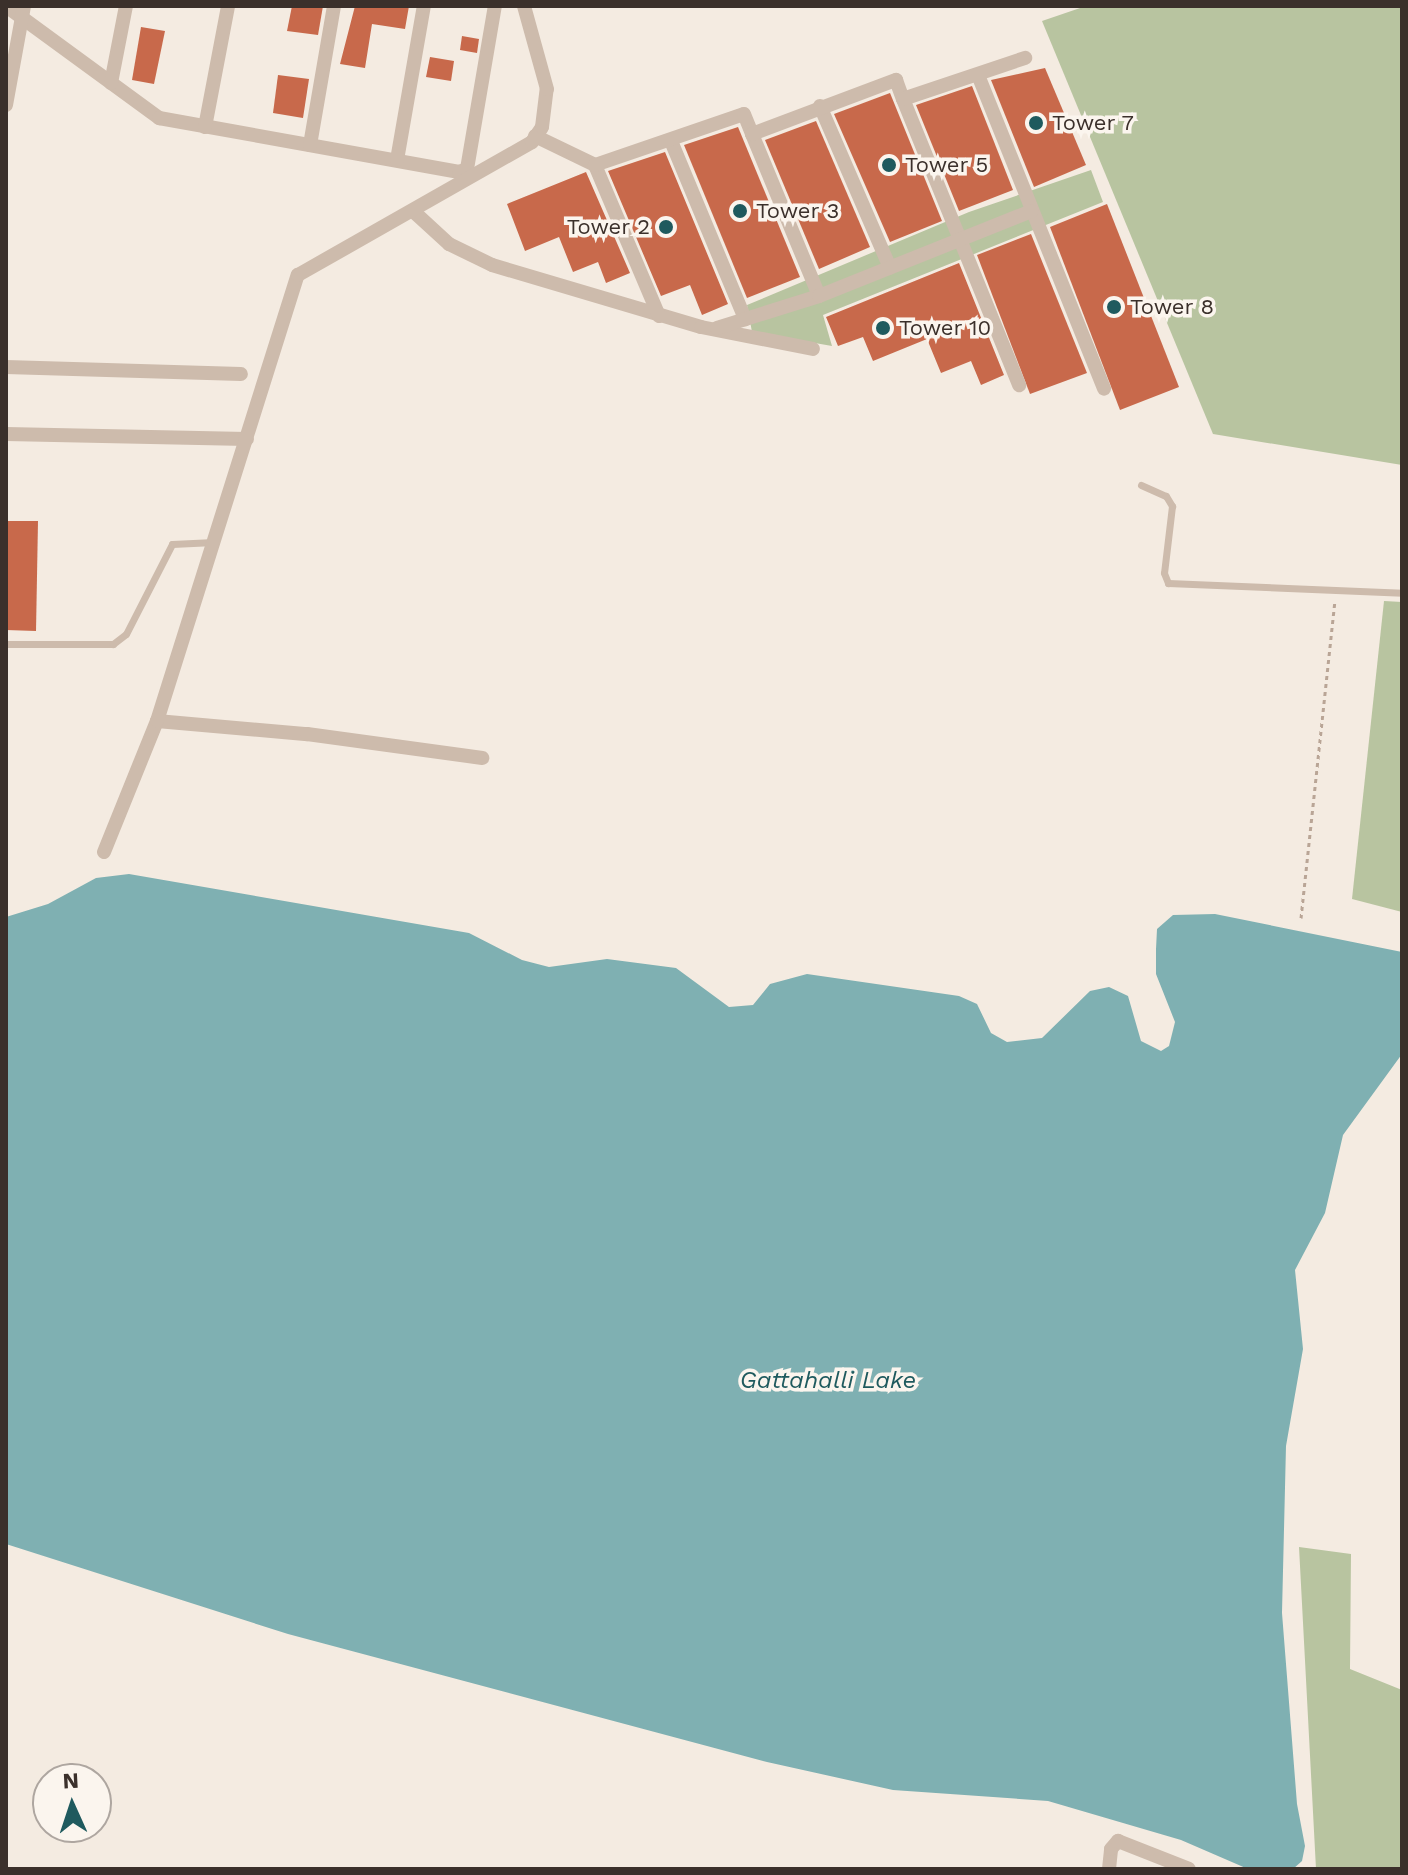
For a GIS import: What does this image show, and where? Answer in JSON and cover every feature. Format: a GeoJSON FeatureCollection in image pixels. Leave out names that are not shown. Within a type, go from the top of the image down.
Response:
{"type":"FeatureCollection","features":[{"type":"Feature","properties":{"kind":"street"},"geometry":{"type":"LineString","coordinates":[[6,6],[23,12],[159,118],[459,172],[467,169],[495,6]]}},
{"type":"Feature","properties":{"kind":"street"},"geometry":{"type":"LineString","coordinates":[[111,83],[126,6]]}},
{"type":"Feature","properties":{"kind":"street"},"geometry":{"type":"LineString","coordinates":[[205,127],[228,6]]}},
{"type":"Feature","properties":{"kind":"street"},"geometry":{"type":"LineString","coordinates":[[310,145],[334,6]]}},
{"type":"Feature","properties":{"kind":"street"},"geometry":{"type":"LineString","coordinates":[[397,160],[424,6]]}},
{"type":"Feature","properties":{"kind":"street"},"geometry":{"type":"LineString","coordinates":[[104,852],[157,721],[302,270],[495,167],[535,136],[547,108],[547,89],[524,6]]}},
{"type":"Feature","properties":{"kind":"street"},"geometry":{"type":"LineString","coordinates":[[6,105],[23,12]]}},
{"type":"Feature","properties":{"kind":"street"},"geometry":{"type":"LineString","coordinates":[[903,99],[1025,58]]}},
{"type":"Feature","properties":{"kind":"street"},"geometry":{"type":"LineString","coordinates":[[978,75],[1104,389]]}},
{"type":"Feature","properties":{"kind":"street"},"geometry":{"type":"LineString","coordinates":[[752,134],[896,80],[1019,385]]}},
{"type":"Feature","properties":{"kind":"street"},"geometry":{"type":"LineString","coordinates":[[820,106],[890,268]]}},
{"type":"Feature","properties":{"kind":"street"},"geometry":{"type":"LineString","coordinates":[[535,136],[550,146],[595,165],[744,114],[819,296]]}},
{"type":"Feature","properties":{"kind":"street"},"geometry":{"type":"LineString","coordinates":[[671,141],[745,319]]}},
{"type":"Feature","properties":{"kind":"street"},"geometry":{"type":"LineString","coordinates":[[595,165],[659,316]]}},
{"type":"Feature","properties":{"kind":"street"},"geometry":{"type":"LineString","coordinates":[[413,211],[440,235],[492,265],[659,316],[813,349]]}},
{"type":"Feature","properties":{"kind":"street"},"geometry":{"type":"LineString","coordinates":[[713,329],[819,296],[1032,211]]}},
{"type":"Feature","properties":{"kind":"street"},"geometry":{"type":"LineString","coordinates":[[6,367],[241,374]]}},
{"type":"Feature","properties":{"kind":"street"},"geometry":{"type":"LineString","coordinates":[[6,434],[247,439]]}},
{"type":"Feature","properties":{"kind":"street"},"geometry":{"type":"LineString","coordinates":[[157,721],[307,734],[482,758]]}},
{"type":"Feature","properties":{"kind":"street"},"geometry":{"type":"LineString","coordinates":[[1109,1869],[1111,1849],[1118,1841],[1189,1869]]}},
{"type":"Feature","properties":{"kind":"lane"},"geometry":{"type":"LineString","coordinates":[[1141,485],[1166,496],[1172,506],[1164,573],[1168,583],[1402,593]]}},
{"type":"Feature","properties":{"kind":"lane"},"geometry":{"type":"LineString","coordinates":[[6,644],[113,644],[126,634],[172,544],[216,542]]}},
{"type":"Feature","properties":{"kind":"path"},"geometry":{"type":"LineString","coordinates":[[1301,918],[1336,590]]}},
{"type":"Feature","properties":{"kind":"green space"},"geometry":{"type":"Polygon","coordinates":[[[1086,6],[1402,6],[1402,465],[1213,434],[1042,21],[1086,6]]]}},
{"type":"Feature","properties":{"kind":"green space"},"geometry":{"type":"Polygon","coordinates":[[[1091,170],[1103,202],[823,315],[832,346],[752,332],[747,305],[969,212],[1091,170]]]}},
{"type":"Feature","properties":{"kind":"green space"},"geometry":{"type":"Polygon","coordinates":[[[1384,601],[1402,602],[1402,912],[1352,899],[1384,601]]]}},
{"type":"Feature","properties":{"kind":"green space"},"geometry":{"type":"Polygon","coordinates":[[[1299,1547],[1351,1554],[1350,1669],[1402,1690],[1402,1869],[1316,1869],[1299,1547]]]}},
{"type":"Feature","properties":{"kind":"water","name":"Gattahalli Lake"},"geometry":{"type":"Polygon","coordinates":[[[129,874],[469,933],[522,960],[549,967],[607,959],[676,968],[729,1007],[753,1005],[770,984],[807,974],[959,996],[977,1004],[991,1033],[1007,1042],[1042,1038],[1090,991],[1109,987],[1128,996],[1141,1041],[1161,1051],[1169,1046],[1175,1022],[1156,974],[1156,949],[1157,929],[1173,915],[1215,914],[1402,952],[1402,1054],[1343,1135],[1325,1213],[1295,1270],[1303,1349],[1286,1446],[1282,1613],[1297,1804],[1305,1846],[1302,1861],[1293,1869],[1248,1869],[1181,1840],[1048,1801],[893,1790],[767,1762],[288,1634],[6,1544],[6,917],[48,904],[96,878],[129,874]]]}},
{"type":"Feature","properties":{"kind":"building"},"geometry":{"type":"Polygon","coordinates":[[[292,6],[323,6],[318,35],[287,31],[292,6]]]}},
{"type":"Feature","properties":{"kind":"building"},"geometry":{"type":"Polygon","coordinates":[[[355,6],[409,6],[405,29],[372,24],[365,68],[340,64],[355,6]]]}},
{"type":"Feature","properties":{"kind":"building"},"geometry":{"type":"Polygon","coordinates":[[[141,27],[165,31],[154,84],[132,80],[141,27]]]}},
{"type":"Feature","properties":{"kind":"building"},"geometry":{"type":"Polygon","coordinates":[[[462,36],[479,39],[477,53],[460,50],[462,36]]]}},
{"type":"Feature","properties":{"kind":"building"},"geometry":{"type":"Polygon","coordinates":[[[430,57],[454,61],[451,81],[426,77],[430,57]]]}},
{"type":"Feature","properties":{"kind":"building","name":"Tower 7"},"geometry":{"type":"Polygon","coordinates":[[[1045,68],[1086,165],[1034,187],[991,80],[1045,68]]]}},
{"type":"Feature","properties":{"kind":"building"},"geometry":{"type":"Polygon","coordinates":[[[278,75],[309,79],[303,118],[273,113],[278,75]]]}},
{"type":"Feature","properties":{"kind":"building"},"geometry":{"type":"Polygon","coordinates":[[[972,86],[1013,190],[959,211],[916,105],[972,86]]]}},
{"type":"Feature","properties":{"kind":"building","name":"Tower 5"},"geometry":{"type":"Polygon","coordinates":[[[890,93],[942,221],[890,242],[834,114],[890,93]]]}},
{"type":"Feature","properties":{"kind":"building"},"geometry":{"type":"Polygon","coordinates":[[[816,121],[870,247],[819,269],[765,140],[816,121]]]}},
{"type":"Feature","properties":{"kind":"building","name":"Tower 3"},"geometry":{"type":"Polygon","coordinates":[[[738,127],[800,277],[747,298],[684,145],[738,127]]]}},
{"type":"Feature","properties":{"kind":"building","name":"Tower 2"},"geometry":{"type":"Polygon","coordinates":[[[665,152],[728,304],[702,315],[690,285],[661,296],[608,171],[665,152]]]}},
{"type":"Feature","properties":{"kind":"building"},"geometry":{"type":"Polygon","coordinates":[[[586,172],[630,273],[606,283],[598,262],[573,272],[559,237],[525,251],[507,204],[586,172]]]}},
{"type":"Feature","properties":{"kind":"building","name":"Tower 8"},"geometry":{"type":"Polygon","coordinates":[[[1107,204],[1179,387],[1120,410],[1050,227],[1107,204]]]}},
{"type":"Feature","properties":{"kind":"building"},"geometry":{"type":"Polygon","coordinates":[[[1031,234],[1087,373],[1030,394],[977,255],[1031,234]]]}},
{"type":"Feature","properties":{"kind":"building","name":"Tower 10"},"geometry":{"type":"Polygon","coordinates":[[[959,263],[1004,375],[981,385],[971,361],[941,373],[927,339],[873,361],[863,337],[838,346],[826,317],[959,263]]]}},
{"type":"Feature","properties":{"kind":"building"},"geometry":{"type":"Polygon","coordinates":[[[6,521],[38,521],[36,631],[6,630],[6,521]]]}},
{"type":"Feature","properties":{"kind":"place","name":"Tower 7"},"geometry":{"type":"Point","coordinates":[1036,123]}},
{"type":"Feature","properties":{"kind":"place","name":"Tower 5"},"geometry":{"type":"Point","coordinates":[889,165]}},
{"type":"Feature","properties":{"kind":"place","name":"Tower 3"},"geometry":{"type":"Point","coordinates":[740,211]}},
{"type":"Feature","properties":{"kind":"place","name":"Tower 2"},"geometry":{"type":"Point","coordinates":[666,227]}},
{"type":"Feature","properties":{"kind":"place","name":"Tower 8"},"geometry":{"type":"Point","coordinates":[1114,307]}},
{"type":"Feature","properties":{"kind":"place","name":"Tower 10"},"geometry":{"type":"Point","coordinates":[883,328]}}]}
